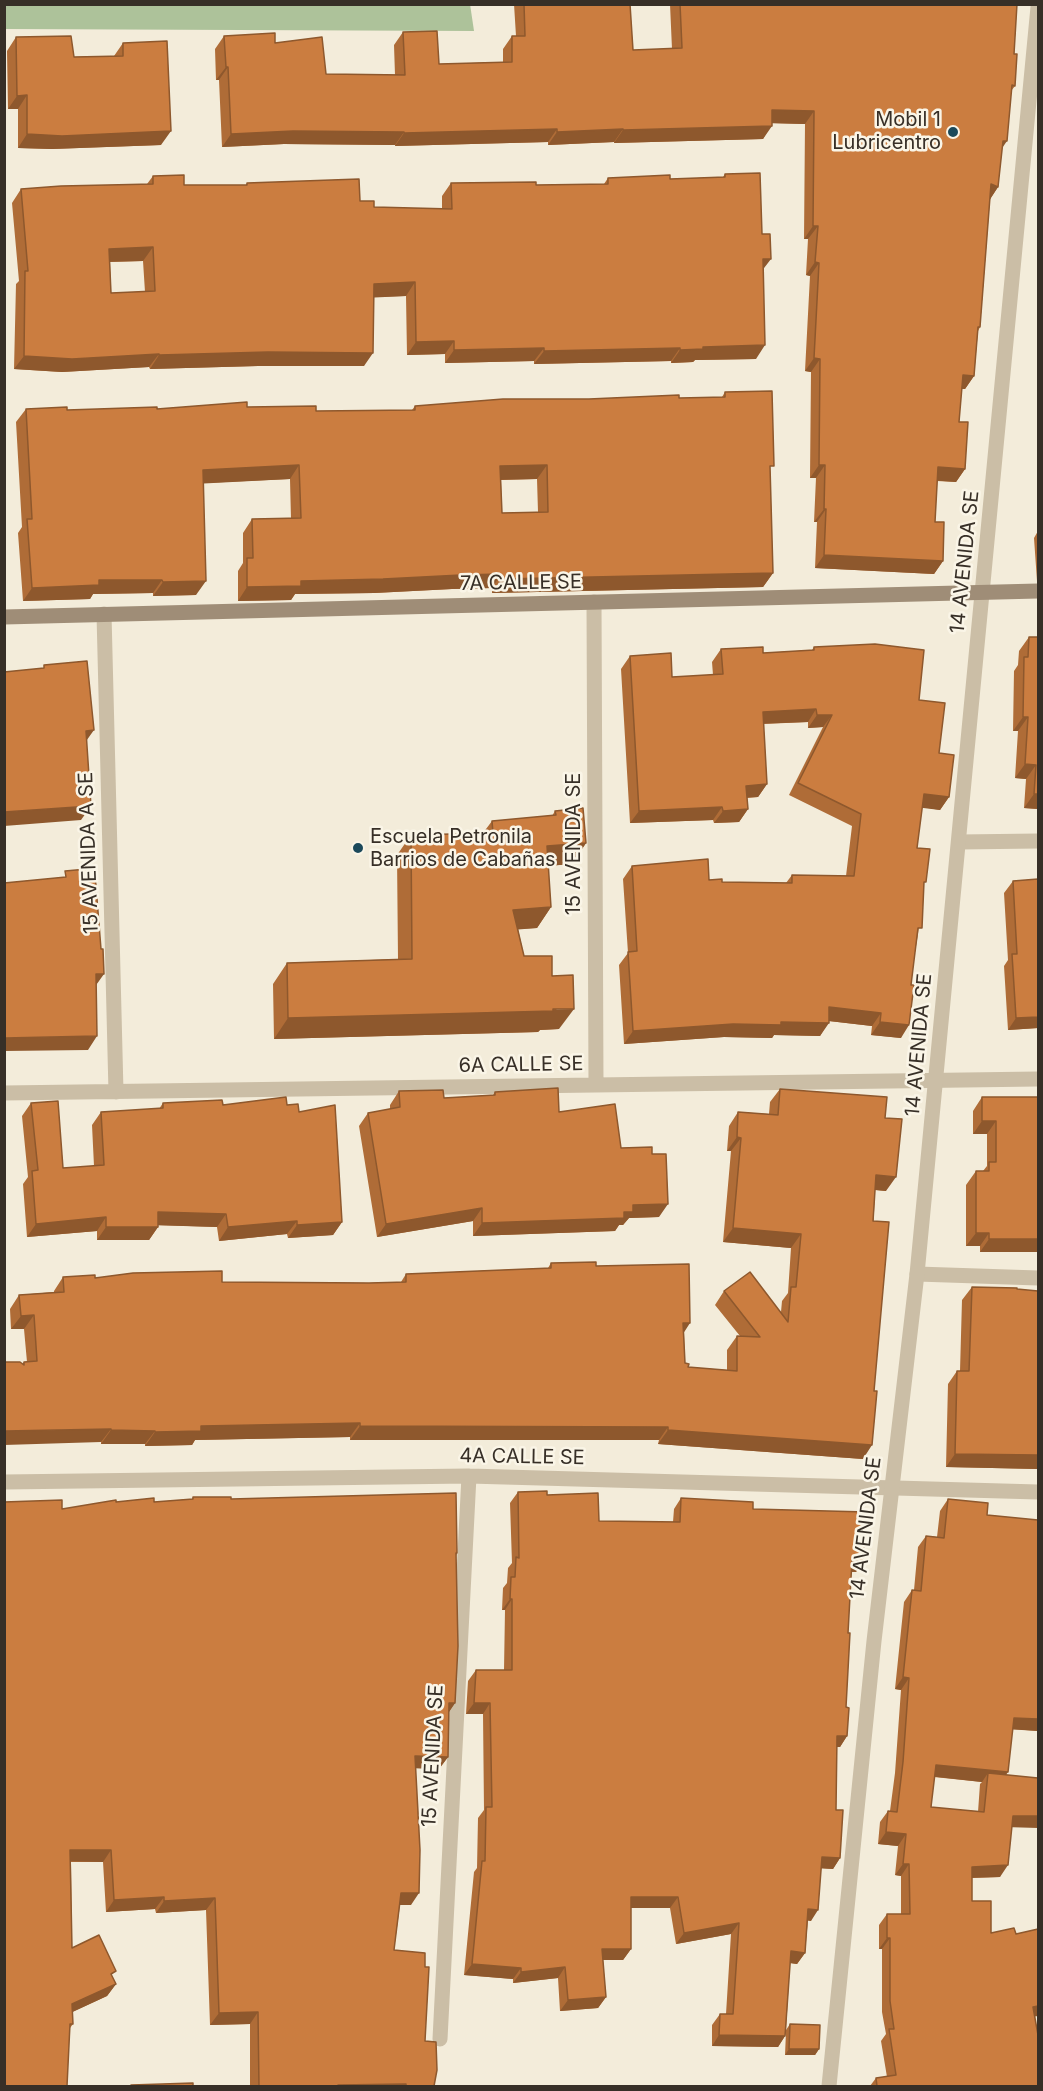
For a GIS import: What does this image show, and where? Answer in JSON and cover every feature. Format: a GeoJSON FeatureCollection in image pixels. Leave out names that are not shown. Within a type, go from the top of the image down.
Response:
{"type":"FeatureCollection","features":[{"type":"Feature","properties":{"kind":"main road","name":"7A CALLE SE"},"geometry":{"type":"LineString","coordinates":[[4,617],[1038,591]]}},
{"type":"Feature","properties":{"kind":"street","name":"14 AVENIDA SE"},"geometry":{"type":"LineString","coordinates":[[829,2086],[862,1752],[891,1488],[918,1274],[1038,7]]}},
{"type":"Feature","properties":{"kind":"street","name":"15 AVENIDA SE"},"geometry":{"type":"LineString","coordinates":[[594,602],[596,1085]]}},
{"type":"Feature","properties":{"kind":"street","name":"15 AVENIDA A SE"},"geometry":{"type":"LineString","coordinates":[[104,614],[116,1092]]}},
{"type":"Feature","properties":{"kind":"street"},"geometry":{"type":"LineString","coordinates":[[959,842],[1038,841]]}},
{"type":"Feature","properties":{"kind":"street","name":"6A CALLE SE"},"geometry":{"type":"LineString","coordinates":[[4,1093],[1038,1079]]}},
{"type":"Feature","properties":{"kind":"street"},"geometry":{"type":"LineString","coordinates":[[918,1274],[1038,1278]]}},
{"type":"Feature","properties":{"kind":"street","name":"15 AVENIDA SE"},"geometry":{"type":"LineString","coordinates":[[440,2039],[469,1476]]}},
{"type":"Feature","properties":{"kind":"street","name":"4A CALLE SE"},"geometry":{"type":"LineString","coordinates":[[4,1482],[469,1476],[1038,1492]]}},
{"type":"Feature","properties":{"kind":"green space"},"geometry":{"type":"Polygon","coordinates":[[[470,4],[474,31],[5,29],[5,5],[470,4]]]}},
{"type":"Feature","properties":{"kind":"building"},"geometry":{"type":"Polygon","coordinates":[[[524,4],[630,4],[633,50],[682,48],[680,4],[1017,4],[1015,86],[1012,85],[1007,141],[1003,141],[998,187],[991,184],[974,376],[963,375],[959,422],[968,422],[965,469],[938,467],[935,522],[944,522],[943,561],[824,555],[825,465],[819,465],[820,359],[814,358],[819,263],[815,262],[818,226],[813,226],[814,111],[772,110],[772,126],[557,132],[557,129],[404,133],[293,131],[231,134],[224,36],[275,33],[275,43],[322,37],[326,74],[405,75],[403,32],[437,31],[439,64],[512,62],[512,36],[525,36],[524,4]]]}},
{"type":"Feature","properties":{"kind":"building"},"geometry":{"type":"Polygon","coordinates":[[[71,36],[74,57],[123,56],[123,43],[167,41],[171,131],[62,136],[27,134],[27,95],[17,96],[16,37],[71,36]]]}},
{"type":"Feature","properties":{"kind":"building"},"geometry":{"type":"Polygon","coordinates":[[[760,173],[762,234],[770,234],[771,259],[763,259],[765,345],[680,350],[680,348],[544,351],[544,348],[454,350],[454,341],[416,342],[415,282],[374,284],[373,353],[159,354],[72,359],[24,356],[25,271],[28,271],[21,189],[153,184],[153,176],[184,175],[184,185],[247,185],[247,183],[359,179],[360,201],[374,201],[374,207],[452,209],[451,183],[608,184],[608,178],[670,175],[670,179],[725,177],[725,174],[760,173]],[[153,247],[109,249],[111,293],[155,291],[153,247]]]}},
{"type":"Feature","properties":{"kind":"building"},"geometry":{"type":"Polygon","coordinates":[[[772,391],[774,466],[770,466],[773,573],[501,579],[501,574],[461,575],[301,581],[301,586],[247,587],[247,558],[253,558],[252,519],[301,518],[299,465],[203,470],[206,581],[99,580],[99,585],[32,588],[27,519],[32,519],[26,409],[157,407],[157,409],[247,402],[247,407],[316,406],[316,411],[415,410],[415,406],[503,399],[589,399],[679,395],[679,398],[725,397],[725,392],[772,391]],[[547,465],[500,466],[502,513],[548,512],[547,465]]]}},
{"type":"Feature","properties":{"kind":"building"},"geometry":{"type":"Polygon","coordinates":[[[1029,637],[1038,637],[1038,794],[1034,794],[1036,765],[1025,764],[1028,717],[1023,717],[1024,657],[1028,657],[1029,637]]]}},
{"type":"Feature","properties":{"kind":"building"},"geometry":{"type":"Polygon","coordinates":[[[875,644],[924,650],[919,700],[945,703],[939,753],[954,755],[949,797],[924,794],[917,848],[930,849],[926,882],[924,882],[922,928],[918,928],[911,985],[914,985],[909,1025],[880,1022],[881,1013],[829,1007],[829,1023],[781,1022],[781,1025],[733,1024],[633,1031],[628,952],[637,951],[632,866],[708,859],[709,880],[722,879],[722,882],[792,883],[792,875],[854,876],[861,814],[798,783],[832,715],[817,715],[816,709],[763,712],[767,784],[746,786],[748,809],[723,811],[722,807],[639,811],[630,656],[671,653],[672,677],[723,674],[721,649],[763,647],[763,653],[814,650],[814,647],[875,644]]]}},
{"type":"Feature","properties":{"kind":"building"},"geometry":{"type":"Polygon","coordinates":[[[87,661],[94,730],[86,731],[91,806],[4,812],[4,672],[87,661]]]}},
{"type":"Feature","properties":{"kind":"building"},"geometry":{"type":"Polygon","coordinates":[[[583,808],[586,843],[547,846],[551,907],[513,910],[524,956],[552,956],[552,976],[573,975],[574,1009],[288,1018],[287,963],[412,959],[411,835],[493,833],[492,821],[556,815],[555,811],[583,808]]]}},
{"type":"Feature","properties":{"kind":"building"},"geometry":{"type":"Polygon","coordinates":[[[87,869],[88,875],[95,874],[101,949],[103,949],[104,974],[96,974],[97,1036],[4,1038],[4,883],[66,877],[65,871],[87,869]]]}},
{"type":"Feature","properties":{"kind":"building"},"geometry":{"type":"Polygon","coordinates":[[[1038,879],[1038,1017],[1016,1018],[1012,954],[1017,954],[1013,881],[1038,879]]]}},
{"type":"Feature","properties":{"kind":"building"},"geometry":{"type":"Polygon","coordinates":[[[558,1088],[559,1112],[615,1104],[621,1148],[652,1147],[652,1154],[666,1154],[668,1204],[633,1205],[633,1212],[624,1212],[624,1218],[482,1223],[482,1208],[386,1224],[368,1113],[400,1107],[399,1091],[443,1090],[444,1098],[558,1088]]]}},
{"type":"Feature","properties":{"kind":"building"},"geometry":{"type":"Polygon","coordinates":[[[780,1089],[887,1097],[885,1118],[902,1119],[896,1177],[876,1175],[873,1221],[889,1222],[874,1391],[877,1391],[872,1445],[668,1430],[668,1427],[360,1426],[360,1423],[201,1426],[201,1431],[155,1432],[111,1429],[4,1431],[4,1362],[20,1362],[24,1365],[24,1362],[37,1361],[34,1315],[21,1316],[19,1295],[64,1292],[63,1277],[95,1275],[95,1278],[133,1273],[222,1271],[222,1282],[369,1283],[406,1282],[406,1274],[551,1268],[551,1263],[596,1262],[596,1266],[689,1264],[690,1323],[683,1323],[685,1363],[689,1364],[688,1367],[737,1371],[737,1336],[760,1337],[724,1291],[750,1272],[788,1322],[791,1287],[796,1287],[801,1234],[733,1228],[741,1138],[737,1137],[738,1112],[778,1115],[780,1089]]]}},
{"type":"Feature","properties":{"kind":"building"},"geometry":{"type":"Polygon","coordinates":[[[286,1097],[287,1105],[298,1104],[299,1112],[335,1105],[342,1222],[297,1225],[297,1221],[228,1227],[226,1214],[158,1212],[158,1227],[106,1227],[106,1217],[36,1224],[32,1171],[38,1170],[31,1103],[58,1101],[63,1168],[104,1165],[101,1112],[163,1108],[163,1103],[222,1100],[223,1105],[286,1097]]]}},
{"type":"Feature","properties":{"kind":"building"},"geometry":{"type":"Polygon","coordinates":[[[982,1097],[1038,1097],[1038,1239],[989,1239],[989,1233],[976,1233],[976,1171],[989,1171],[989,1162],[996,1162],[996,1121],[982,1121],[982,1097]]]}},
{"type":"Feature","properties":{"kind":"building"},"geometry":{"type":"Polygon","coordinates":[[[972,1287],[1038,1291],[1038,1455],[955,1454],[957,1371],[969,1371],[972,1287]]]}},
{"type":"Feature","properties":{"kind":"building"},"geometry":{"type":"Polygon","coordinates":[[[547,1491],[547,1495],[598,1493],[599,1521],[680,1522],[681,1498],[753,1502],[753,1509],[866,1512],[863,1561],[852,1560],[848,1633],[850,1633],[846,1707],[849,1708],[847,1736],[837,1736],[836,1810],[843,1810],[840,1858],[822,1857],[818,1910],[808,1909],[805,1953],[791,1951],[785,2036],[719,2035],[720,2014],[733,2014],[739,1923],[684,1933],[678,1897],[631,1897],[631,1949],[602,1949],[606,1997],[568,2000],[565,1967],[521,1972],[521,1968],[472,1964],[482,1861],[485,1861],[486,1807],[492,1807],[490,1703],[474,1703],[476,1670],[512,1670],[512,1599],[510,1599],[511,1577],[515,1577],[516,1557],[519,1558],[518,1492],[547,1491]]]}},
{"type":"Feature","properties":{"kind":"building"},"geometry":{"type":"Polygon","coordinates":[[[456,1493],[458,1646],[455,1703],[449,1703],[448,1757],[415,1756],[420,1850],[419,1893],[401,1893],[394,1950],[425,1953],[425,1967],[429,1967],[425,2041],[436,2042],[437,2070],[434,2086],[406,2086],[406,2084],[259,2086],[258,2012],[219,2013],[215,1898],[164,1901],[164,1897],[114,1900],[111,1850],[70,1850],[72,1948],[99,1935],[116,1971],[111,1974],[116,1984],[72,2004],[73,2024],[70,2024],[67,2086],[4,2086],[4,1502],[62,1500],[62,1509],[116,1500],[116,1502],[154,1498],[154,1502],[193,1499],[193,1497],[231,1497],[231,1499],[456,1493]]]}},
{"type":"Feature","properties":{"kind":"building"},"geometry":{"type":"Polygon","coordinates":[[[948,1499],[988,1503],[987,1515],[1038,1520],[1038,1719],[1014,1718],[1008,1772],[936,1765],[931,1807],[984,1812],[988,1773],[1038,1778],[1038,1816],[1013,1816],[1008,1865],[972,1867],[972,1901],[991,1901],[991,1933],[1014,1928],[1016,1934],[1038,1929],[1038,2006],[1033,2007],[1038,2035],[1038,2086],[877,2086],[876,2078],[896,2075],[889,2029],[894,2029],[890,2001],[890,1938],[887,1938],[887,1914],[910,1914],[909,1864],[903,1864],[906,1834],[886,1832],[888,1811],[897,1812],[903,1762],[909,1678],[903,1677],[912,1590],[921,1591],[926,1536],[944,1538],[948,1499]]]}},
{"type":"Feature","properties":{"kind":"building"},"geometry":{"type":"Polygon","coordinates":[[[790,2024],[820,2025],[819,2049],[789,2049],[790,2024]]]}},
{"type":"Feature","properties":{"kind":"building"},"geometry":{"type":"Polygon","coordinates":[[[193,2083],[193,2086],[131,2086],[131,2085],[193,2083]]]}},
{"type":"Feature","properties":{"kind":"place","name":"Mobil 1 Lubricentro"},"geometry":{"type":"Point","coordinates":[953,132]}},
{"type":"Feature","properties":{"kind":"place","name":"Escuela Petronila Barrios de Cabañas"},"geometry":{"type":"Point","coordinates":[358,848]}}]}
